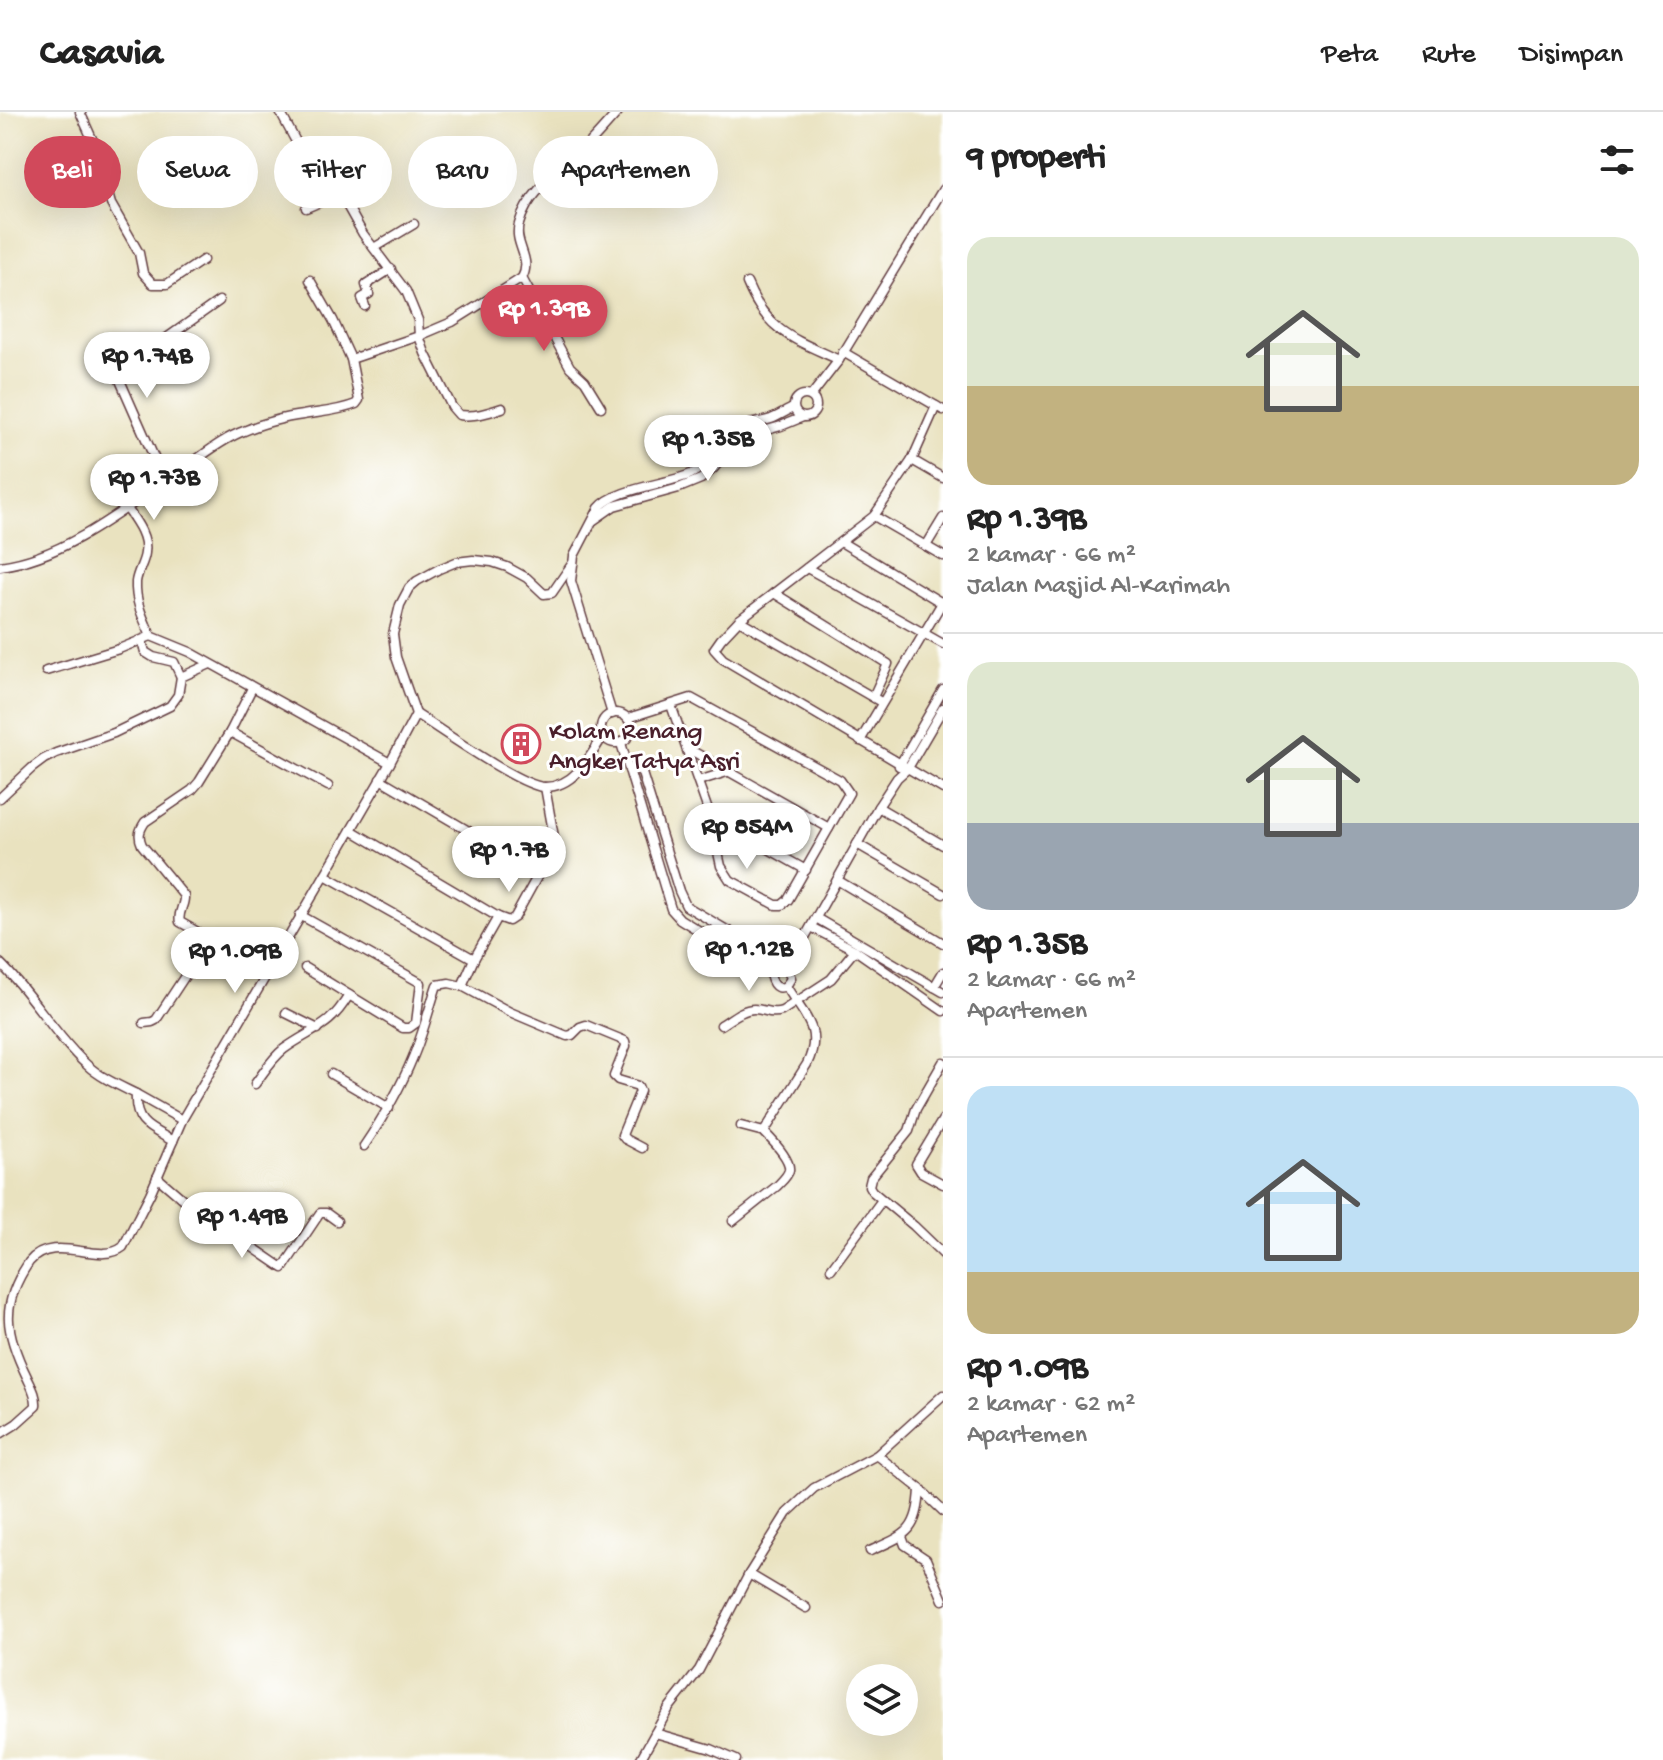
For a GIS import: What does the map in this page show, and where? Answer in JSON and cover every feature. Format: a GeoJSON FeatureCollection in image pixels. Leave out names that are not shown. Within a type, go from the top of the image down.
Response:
{"type":"FeatureCollection","features":[{"type":"Feature","properties":{"kind":"street"},"geometry":{"type":"LineString","coordinates":[[80,112],[91,136]]}},
{"type":"Feature","properties":{"kind":"street"},"geometry":{"type":"LineString","coordinates":[[280,112],[293,136]]}},
{"type":"Feature","properties":{"kind":"street"},"geometry":{"type":"LineString","coordinates":[[351,359],[452,322],[522,278],[527,265],[518,227],[528,203],[618,112]]}},
{"type":"Feature","properties":{"kind":"street"},"geometry":{"type":"LineString","coordinates":[[811,396],[841,356],[939,203],[942,192]]}},
{"type":"Feature","properties":{"kind":"street"},"geometry":{"type":"LineString","coordinates":[[113,208],[139,253],[143,273],[153,284],[167,284],[203,260]]}},
{"type":"Feature","properties":{"kind":"street"},"geometry":{"type":"LineString","coordinates":[[347,208],[406,291],[418,320],[425,353],[452,407],[459,415],[471,416],[502,408]]}},
{"type":"Feature","properties":{"kind":"street"},"geometry":{"type":"LineString","coordinates":[[374,248],[414,224]]}},
{"type":"Feature","properties":{"kind":"street"},"geometry":{"type":"LineString","coordinates":[[365,306],[362,298],[369,294],[366,285],[391,269]]}},
{"type":"Feature","properties":{"kind":"street"},"geometry":{"type":"LineString","coordinates":[[522,278],[570,367],[585,381],[601,407]]}},
{"type":"Feature","properties":{"kind":"street"},"geometry":{"type":"LineString","coordinates":[[0,566],[49,554],[243,431],[356,404],[359,400],[351,359],[310,280]]}},
{"type":"Feature","properties":{"kind":"street"},"geometry":{"type":"LineString","coordinates":[[747,283],[754,301],[774,326],[801,342],[841,356],[939,408],[912,460],[874,516],[739,620],[714,649],[723,659],[943,789]]}},
{"type":"Feature","properties":{"kind":"street"},"geometry":{"type":"LineString","coordinates":[[164,480],[119,378],[127,366],[219,301]]}},
{"type":"Feature","properties":{"kind":"street"},"geometry":{"type":"LineString","coordinates":[[411,305],[422,303]]}},
{"type":"Feature","properties":{"kind":"street"},"geometry":{"type":"LineString","coordinates":[[803,417],[795,412],[793,402],[801,395],[811,396]]}},
{"type":"Feature","properties":{"kind":"street"},"geometry":{"type":"LineString","coordinates":[[593,521],[622,503],[701,479],[745,436],[808,417],[816,405],[811,396]]}},
{"type":"Feature","properties":{"kind":"street"},"geometry":{"type":"LineString","coordinates":[[603,736],[582,768],[562,782],[545,787],[528,782],[416,714],[393,644],[396,618],[409,588],[439,569],[456,562],[473,560],[507,567],[549,595],[572,563],[578,546],[603,503],[700,470],[741,427],[793,408]]}},
{"type":"Feature","properties":{"kind":"street"},"geometry":{"type":"LineString","coordinates":[[912,460],[943,478]]}},
{"type":"Feature","properties":{"kind":"street"},"geometry":{"type":"LineString","coordinates":[[126,507],[143,535],[146,551],[136,586],[138,607],[151,636],[190,652],[390,763]]}},
{"type":"Feature","properties":{"kind":"street"},"geometry":{"type":"LineString","coordinates":[[874,516],[943,556]]}},
{"type":"Feature","properties":{"kind":"street"},"geometry":{"type":"LineString","coordinates":[[926,546],[943,518]]}},
{"type":"Feature","properties":{"kind":"street"},"geometry":{"type":"LineString","coordinates":[[841,542],[942,602],[877,700]]}},
{"type":"Feature","properties":{"kind":"street"},"geometry":{"type":"LineString","coordinates":[[572,563],[571,581],[612,714]]}},
{"type":"Feature","properties":{"kind":"street"},"geometry":{"type":"LineString","coordinates":[[807,568],[943,644]]}},
{"type":"Feature","properties":{"kind":"street"},"geometry":{"type":"LineString","coordinates":[[774,593],[888,664],[860,741]]}},
{"type":"Feature","properties":{"kind":"street"},"geometry":{"type":"LineString","coordinates":[[739,620],[877,700]]}},
{"type":"Feature","properties":{"kind":"street"},"geometry":{"type":"LineString","coordinates":[[46,671],[151,636]]}},
{"type":"Feature","properties":{"kind":"street"},"geometry":{"type":"LineString","coordinates":[[0,798],[44,759],[114,733],[170,706],[178,695],[181,677],[174,662],[145,652],[142,641]]}},
{"type":"Feature","properties":{"kind":"street"},"geometry":{"type":"LineString","coordinates":[[181,677],[210,664]]}},
{"type":"Feature","properties":{"kind":"street"},"geometry":{"type":"LineString","coordinates":[[144,1023],[156,1020],[207,940],[180,922],[184,896],[142,845],[138,837],[140,829],[145,822],[192,790],[206,773],[252,688]]}},
{"type":"Feature","properties":{"kind":"street"},"geometry":{"type":"LineString","coordinates":[[787,969],[904,766],[943,690]]}},
{"type":"Feature","properties":{"kind":"street"},"geometry":{"type":"LineString","coordinates":[[628,718],[691,698],[840,780],[848,789],[849,793],[806,870],[782,905],[776,905],[730,880],[721,866],[710,816],[671,705]]}},
{"type":"Feature","properties":{"kind":"street"},"geometry":{"type":"LineString","coordinates":[[904,766],[943,708]]}},
{"type":"Feature","properties":{"kind":"street"},"geometry":{"type":"LineString","coordinates":[[0,1434],[36,1406],[35,1395],[17,1358],[6,1325],[6,1312],[13,1290],[26,1267],[32,1258],[48,1250],[108,1253],[119,1251],[127,1241],[182,1120],[416,714]]}},
{"type":"Feature","properties":{"kind":"street"},"geometry":{"type":"LineString","coordinates":[[612,714],[623,715],[631,723],[630,736],[621,743],[609,742],[603,736],[603,721],[612,714]]}},
{"type":"Feature","properties":{"kind":"street"},"geometry":{"type":"LineString","coordinates":[[230,732],[328,786]]}},
{"type":"Feature","properties":{"kind":"street"},"geometry":{"type":"LineString","coordinates":[[621,743],[671,909],[680,919],[771,973]]}},
{"type":"Feature","properties":{"kind":"street"},"geometry":{"type":"LineString","coordinates":[[687,748],[829,828]]}},
{"type":"Feature","properties":{"kind":"street"},"geometry":{"type":"LineString","coordinates":[[629,770],[641,770],[686,906],[759,949],[755,964]]}},
{"type":"Feature","properties":{"kind":"street"},"geometry":{"type":"LineString","coordinates":[[698,781],[727,772]]}},
{"type":"Feature","properties":{"kind":"street"},"geometry":{"type":"LineString","coordinates":[[380,779],[540,873]]}},
{"type":"Feature","properties":{"kind":"street"},"geometry":{"type":"LineString","coordinates":[[351,830],[509,921],[515,917],[540,873],[554,841],[545,787]]}},
{"type":"Feature","properties":{"kind":"street"},"geometry":{"type":"LineString","coordinates":[[878,807],[943,845]]}},
{"type":"Feature","properties":{"kind":"street"},"geometry":{"type":"LineString","coordinates":[[644,821],[656,816]]}},
{"type":"Feature","properties":{"kind":"street"},"geometry":{"type":"LineString","coordinates":[[710,816],[806,870]]}},
{"type":"Feature","properties":{"kind":"street"},"geometry":{"type":"LineString","coordinates":[[857,844],[943,894]]}},
{"type":"Feature","properties":{"kind":"street"},"geometry":{"type":"LineString","coordinates":[[657,866],[670,862]]}},
{"type":"Feature","properties":{"kind":"street"},"geometry":{"type":"LineString","coordinates":[[325,875],[474,959]]}},
{"type":"Feature","properties":{"kind":"street"},"geometry":{"type":"LineString","coordinates":[[837,880],[943,943]]}},
{"type":"Feature","properties":{"kind":"street"},"geometry":{"type":"LineString","coordinates":[[693,927],[700,914]]}},
{"type":"Feature","properties":{"kind":"street"},"geometry":{"type":"LineString","coordinates":[[300,915],[420,982],[416,1023],[403,1028],[305,968]]}},
{"type":"Feature","properties":{"kind":"street"},"geometry":{"type":"LineString","coordinates":[[462,986],[498,917]]}},
{"type":"Feature","properties":{"kind":"street"},"geometry":{"type":"LineString","coordinates":[[816,918],[939,989],[943,972]]}},
{"type":"Feature","properties":{"kind":"street"},"geometry":{"type":"LineString","coordinates":[[811,927],[855,950],[943,1011]]}},
{"type":"Feature","properties":{"kind":"street"},"geometry":{"type":"LineString","coordinates":[[721,1025],[750,1009],[773,1013],[796,1003],[831,979],[855,950]]}},
{"type":"Feature","properties":{"kind":"street"},"geometry":{"type":"LineString","coordinates":[[0,963],[96,1073],[182,1120]]}},
{"type":"Feature","properties":{"kind":"street"},"geometry":{"type":"LineString","coordinates":[[781,967],[787,969],[791,978],[786,986],[779,988],[773,985],[771,973],[781,967]]}},
{"type":"Feature","properties":{"kind":"street"},"geometry":{"type":"LineString","coordinates":[[364,1146],[389,1108],[414,1056],[437,985],[449,983],[462,986],[510,1012],[567,1036],[586,1025],[625,1041],[626,1046],[614,1076],[638,1086],[640,1091],[622,1135],[642,1148]]}},
{"type":"Feature","properties":{"kind":"street"},"geometry":{"type":"LineString","coordinates":[[764,1132],[813,1052],[811,1023],[786,986]]}},
{"type":"Feature","properties":{"kind":"street"},"geometry":{"type":"LineString","coordinates":[[255,1084],[277,1055],[336,1015],[349,995]]}},
{"type":"Feature","properties":{"kind":"street"},"geometry":{"type":"LineString","coordinates":[[286,1013],[318,1029]]}},
{"type":"Feature","properties":{"kind":"street"},"geometry":{"type":"LineString","coordinates":[[943,1062],[916,1109],[909,1131],[871,1178],[869,1186],[943,1254]]}},
{"type":"Feature","properties":{"kind":"street"},"geometry":{"type":"LineString","coordinates":[[331,1074],[389,1108]]}},
{"type":"Feature","properties":{"kind":"street"},"geometry":{"type":"LineString","coordinates":[[136,1094],[138,1115],[142,1121],[173,1141]]}},
{"type":"Feature","properties":{"kind":"street"},"geometry":{"type":"LineString","coordinates":[[943,1119],[940,1134],[916,1164],[921,1172],[943,1184]]}},
{"type":"Feature","properties":{"kind":"street"},"geometry":{"type":"LineString","coordinates":[[733,1221],[777,1186],[789,1169],[778,1147],[764,1132],[741,1126]]}},
{"type":"Feature","properties":{"kind":"street"},"geometry":{"type":"LineString","coordinates":[[157,1177],[195,1208],[283,1268],[320,1213],[326,1213],[337,1221]]}},
{"type":"Feature","properties":{"kind":"street"},"geometry":{"type":"LineString","coordinates":[[831,1269],[882,1200]]}},
{"type":"Feature","properties":{"kind":"street"},"geometry":{"type":"LineString","coordinates":[[640,1760],[669,1708],[699,1670],[749,1574],[794,1504],[830,1478],[877,1455],[943,1395]]}},
{"type":"Feature","properties":{"kind":"street"},"geometry":{"type":"LineString","coordinates":[[877,1455],[943,1511]]}},
{"type":"Feature","properties":{"kind":"street"},"geometry":{"type":"LineString","coordinates":[[870,1551],[902,1537],[912,1526],[917,1516],[920,1489]]}},
{"type":"Feature","properties":{"kind":"street"},"geometry":{"type":"LineString","coordinates":[[902,1537],[905,1545],[926,1559],[943,1600]]}},
{"type":"Feature","properties":{"kind":"street"},"geometry":{"type":"LineString","coordinates":[[749,1574],[806,1608]]}},
{"type":"Feature","properties":{"kind":"street"},"geometry":{"type":"LineString","coordinates":[[655,1733],[711,1749],[736,1760]]}},
{"type":"Feature","properties":{"kind":"place","name":"Kolam Renang Angker Tatya Asri"},"geometry":{"type":"Point","coordinates":[521,744]}}]}
